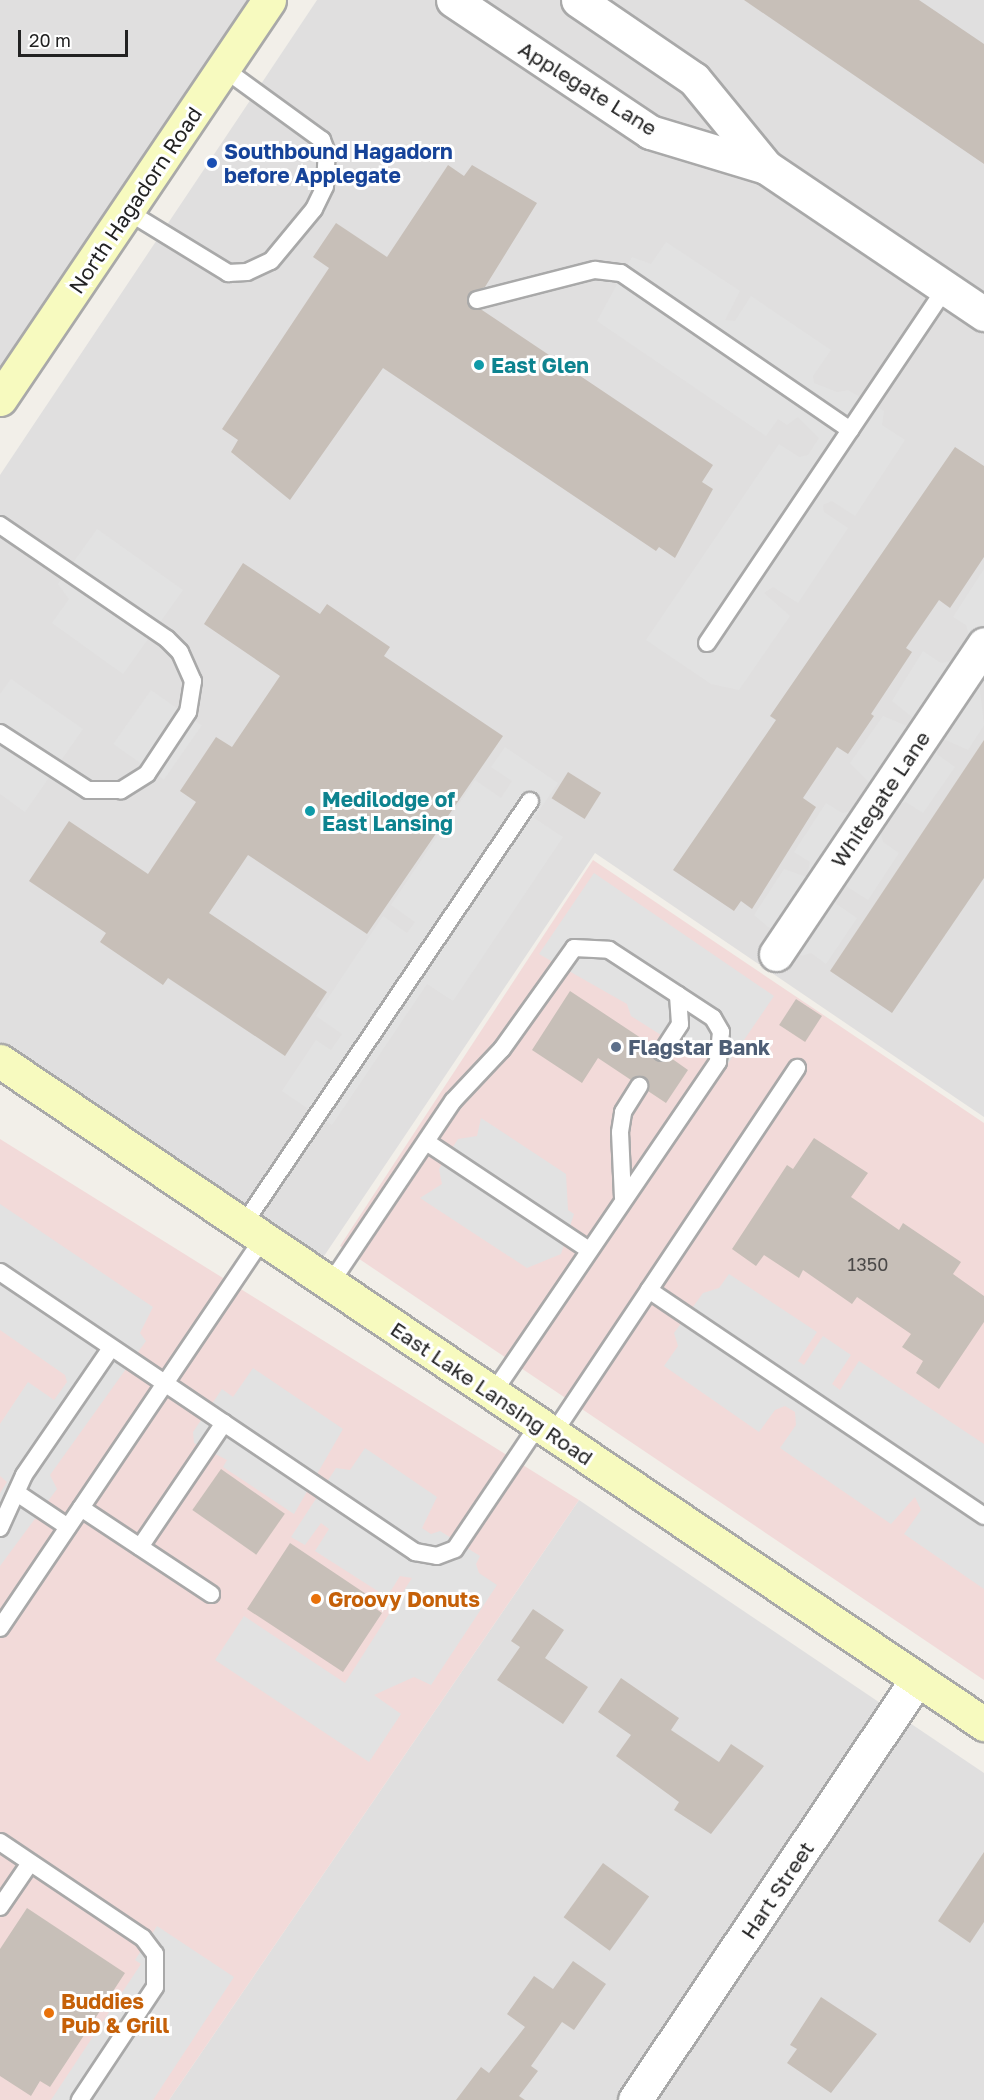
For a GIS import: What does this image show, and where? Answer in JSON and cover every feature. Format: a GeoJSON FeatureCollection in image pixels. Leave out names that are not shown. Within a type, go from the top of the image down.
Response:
{"type":"FeatureCollection","features":[{"type":"Feature","properties":{"kind":"main road","name":"North Hagadorn Road"},"geometry":{"type":"LineString","coordinates":[[0,399],[269,0]]}},
{"type":"Feature","properties":{"kind":"main road","name":"East Lake Lansing Road"},"geometry":{"type":"LineString","coordinates":[[0,1061],[984,1724]]}},
{"type":"Feature","properties":{"kind":"street","name":"Applegate Lane"},"geometry":{"type":"LineString","coordinates":[[453,0],[650,132],[766,167]]}},
{"type":"Feature","properties":{"kind":"street","name":"Applegate Lane"},"geometry":{"type":"LineString","coordinates":[[578,0],[694,79],[766,167],[984,314]]}},
{"type":"Feature","properties":{"kind":"street","name":"Whitegate Lane"},"geometry":{"type":"LineString","coordinates":[[776,954],[984,644]]}},
{"type":"Feature","properties":{"kind":"street","name":"Hart Street"},"geometry":{"type":"LineString","coordinates":[[635,2100],[917,1678]]}},
{"type":"Feature","properties":{"kind":"lane"},"geometry":{"type":"LineString","coordinates":[[128,211],[228,273],[247,273],[271,261],[314,209],[325,186],[327,153],[322,140],[223,68]]}},
{"type":"Feature","properties":{"kind":"lane"},"geometry":{"type":"LineString","coordinates":[[477,300],[596,270],[621,273],[850,430]]}},
{"type":"Feature","properties":{"kind":"lane"},"geometry":{"type":"LineString","coordinates":[[707,644],[946,288]]}},
{"type":"Feature","properties":{"kind":"lane"},"geometry":{"type":"LineString","coordinates":[[0,525],[167,639],[184,658],[193,681],[188,712],[147,774],[121,790],[88,790],[0,733]]}},
{"type":"Feature","properties":{"kind":"lane"},"geometry":{"type":"LineString","coordinates":[[0,1628],[165,1382],[253,1231],[530,801]]}},
{"type":"Feature","properties":{"kind":"lane"},"geometry":{"type":"LineString","coordinates":[[330,1284],[428,1143],[453,1101],[502,1049],[574,948],[609,950],[678,995],[712,1018],[722,1032],[718,1062],[623,1198],[493,1394]]}},
{"type":"Feature","properties":{"kind":"lane"},"geometry":{"type":"LineString","coordinates":[[662,1052],[680,1024],[678,995]]}},
{"type":"Feature","properties":{"kind":"lane"},"geometry":{"type":"LineString","coordinates":[[0,1272],[415,1552],[437,1556],[455,1548],[649,1290],[797,1068]]}},
{"type":"Feature","properties":{"kind":"lane"},"geometry":{"type":"LineString","coordinates":[[623,1198],[620,1132],[623,1112],[639,1086]]}},
{"type":"Feature","properties":{"kind":"lane"},"geometry":{"type":"LineString","coordinates":[[428,1143],[590,1250]]}},
{"type":"Feature","properties":{"kind":"lane"},"geometry":{"type":"LineString","coordinates":[[649,1290],[984,1516]]}},
{"type":"Feature","properties":{"kind":"lane"},"geometry":{"type":"LineString","coordinates":[[0,1528],[17,1493],[111,1347]]}},
{"type":"Feature","properties":{"kind":"lane"},"geometry":{"type":"LineString","coordinates":[[140,1547],[224,1423]]}},
{"type":"Feature","properties":{"kind":"lane"},"geometry":{"type":"LineString","coordinates":[[17,1493],[68,1527]]}},
{"type":"Feature","properties":{"kind":"lane"},"geometry":{"type":"LineString","coordinates":[[81,1508],[211,1594]]}},
{"type":"Feature","properties":{"kind":"lane"},"geometry":{"type":"LineString","coordinates":[[0,1842],[143,1938],[158,1971],[155,1987],[80,2100]]}},
{"type":"Feature","properties":{"kind":"lane"},"geometry":{"type":"LineString","coordinates":[[0,1907],[30,1863]]}},
{"type":"Feature","properties":{"kind":"shaded area"},"geometry":{"type":"Polygon","coordinates":[[[0,0],[269,0],[0,399],[0,0]]]}},
{"type":"Feature","properties":{"kind":"shaded area"},"geometry":{"type":"Polygon","coordinates":[[[317,0],[984,0],[984,1117],[595,853],[318,1265],[0,1056],[0,475],[317,0]]]}},
{"type":"Feature","properties":{"kind":"shaded area"},"geometry":{"type":"Polygon","coordinates":[[[666,242],[740,291],[725,320],[735,321],[751,296],[831,350],[813,376],[814,383],[837,392],[848,390],[884,411],[882,425],[905,440],[855,516],[832,501],[823,505],[824,512],[848,528],[798,603],[773,587],[764,593],[790,616],[739,690],[711,684],[646,640],[779,444],[799,457],[808,455],[819,438],[798,417],[787,425],[778,419],[766,436],[597,321],[632,257],[651,264],[666,242]]]}},
{"type":"Feature","properties":{"kind":"shaded area"},"geometry":{"type":"Polygon","coordinates":[[[97,529],[183,590],[123,674],[52,623],[69,599],[58,584],[97,529]]]}},
{"type":"Feature","properties":{"kind":"shaded area"},"geometry":{"type":"Polygon","coordinates":[[[984,569],[984,673],[979,682],[984,725],[968,750],[941,738],[935,747],[938,755],[955,767],[923,813],[906,802],[896,805],[880,831],[883,842],[899,853],[868,900],[846,886],[839,888],[835,903],[857,918],[826,964],[811,953],[802,956],[754,915],[784,869],[807,877],[810,862],[794,852],[826,803],[842,813],[851,811],[869,782],[850,763],[883,716],[907,726],[912,717],[892,701],[923,651],[941,663],[951,661],[969,635],[966,625],[953,617],[984,569]]]}},
{"type":"Feature","properties":{"kind":"shaded area"},"geometry":{"type":"Polygon","coordinates":[[[11,679],[83,729],[25,812],[0,794],[0,694],[11,679]]]}},
{"type":"Feature","properties":{"kind":"shaded area"},"geometry":{"type":"Polygon","coordinates":[[[151,690],[202,726],[164,780],[113,744],[151,690]]]}},
{"type":"Feature","properties":{"kind":"shaded area"},"geometry":{"type":"Polygon","coordinates":[[[505,747],[558,783],[534,818],[563,837],[453,1001],[427,984],[332,1125],[282,1091],[316,1040],[331,1050],[342,1034],[316,1016],[383,916],[407,933],[415,922],[391,905],[475,780],[501,798],[512,781],[491,767],[505,747]]]}},
{"type":"Feature","properties":{"kind":"shaded area"},"geometry":{"type":"Polygon","coordinates":[[[593,860],[984,1123],[984,1680],[340,1246],[593,860]]]}},
{"type":"Feature","properties":{"kind":"shaded area"},"geometry":{"type":"Polygon","coordinates":[[[594,873],[774,996],[725,1068],[703,1047],[691,1054],[631,1016],[627,1004],[539,954],[594,873]]]}},
{"type":"Feature","properties":{"kind":"shaded area"},"geometry":{"type":"Polygon","coordinates":[[[481,1118],[566,1174],[568,1210],[574,1214],[561,1254],[527,1268],[420,1198],[442,1184],[439,1169],[458,1139],[477,1136],[481,1118]]]}},
{"type":"Feature","properties":{"kind":"shaded area"},"geometry":{"type":"Polygon","coordinates":[[[0,1139],[579,1500],[169,2100],[0,2100],[0,1139]]]}},
{"type":"Feature","properties":{"kind":"shaded area"},"geometry":{"type":"Polygon","coordinates":[[[0,1204],[153,1307],[140,1333],[146,1341],[50,1475],[57,1489],[0,1566],[0,1493],[7,1482],[0,1476],[0,1424],[28,1382],[54,1400],[67,1382],[65,1375],[0,1330],[0,1204]]]}},
{"type":"Feature","properties":{"kind":"shaded area"},"geometry":{"type":"Polygon","coordinates":[[[729,1274],[817,1332],[798,1361],[804,1365],[823,1336],[851,1355],[832,1384],[840,1390],[859,1361],[984,1444],[984,1589],[904,1534],[921,1510],[915,1497],[891,1524],[780,1448],[796,1425],[795,1412],[785,1406],[775,1410],[759,1432],[664,1366],[678,1346],[674,1333],[703,1293],[719,1288],[729,1274]]]}},
{"type":"Feature","properties":{"kind":"shaded area"},"geometry":{"type":"Polygon","coordinates":[[[253,1368],[343,1429],[294,1514],[223,1467],[227,1460],[194,1443],[193,1432],[222,1389],[233,1397],[253,1368]]]}},
{"type":"Feature","properties":{"kind":"shaded area"},"geometry":{"type":"Polygon","coordinates":[[[365,1448],[437,1497],[422,1528],[431,1534],[440,1531],[480,1556],[476,1564],[479,1573],[497,1585],[431,1685],[414,1677],[374,1695],[401,1714],[369,1762],[215,1660],[244,1616],[345,1683],[412,1578],[400,1576],[387,1597],[315,1551],[329,1529],[321,1523],[305,1545],[291,1537],[336,1468],[350,1470],[365,1448]]]}},
{"type":"Feature","properties":{"kind":"shaded area"},"geometry":{"type":"Polygon","coordinates":[[[579,1500],[984,1773],[984,2100],[169,2100],[579,1500]]]}},
{"type":"Feature","properties":{"kind":"shaded area"},"geometry":{"type":"Polygon","coordinates":[[[157,1926],[234,1977],[153,2100],[51,2100],[141,1964],[135,1960],[157,1926]]]}},
{"type":"Feature","properties":{"kind":"building"},"geometry":{"type":"Polygon","coordinates":[[[744,0],[919,0],[984,44],[984,164],[744,0]]]}},
{"type":"Feature","properties":{"kind":"building","name":"East Glen"},"geometry":{"type":"Polygon","coordinates":[[[448,165],[464,176],[472,165],[537,203],[485,287],[469,293],[469,307],[482,310],[713,465],[702,482],[713,489],[675,558],[659,547],[656,551],[383,368],[290,500],[231,452],[238,440],[222,429],[329,268],[313,257],[336,223],[387,257],[448,165]]]}},
{"type":"Feature","properties":{"kind":"building"},"geometry":{"type":"Polygon","coordinates":[[[955,447],[984,466],[984,557],[950,608],[939,600],[906,648],[912,652],[871,714],[874,716],[848,754],[837,747],[803,798],[816,807],[752,909],[741,901],[734,911],[673,870],[776,720],[770,716],[955,447]]]}},
{"type":"Feature","properties":{"kind":"building","name":"Medilodge of East Lansing"},"geometry":{"type":"Polygon","coordinates":[[[243,563],[320,614],[327,604],[390,647],[384,656],[503,736],[367,934],[248,855],[209,913],[327,992],[285,1056],[168,978],[163,985],[100,942],[106,933],[29,881],[69,821],[148,874],[196,802],[180,791],[216,737],[232,747],[280,676],[204,624],[243,563]]]}},
{"type":"Feature","properties":{"kind":"building"},"geometry":{"type":"Polygon","coordinates":[[[984,740],[984,878],[892,1013],[830,971],[984,740]]]}},
{"type":"Feature","properties":{"kind":"building"},"geometry":{"type":"Polygon","coordinates":[[[568,772],[601,793],[585,819],[552,798],[568,772]]]}},
{"type":"Feature","properties":{"kind":"building"},"geometry":{"type":"Polygon","coordinates":[[[570,991],[653,1046],[656,1060],[671,1058],[688,1070],[666,1103],[648,1091],[645,1077],[631,1080],[598,1058],[582,1083],[532,1050],[570,991]]]}},
{"type":"Feature","properties":{"kind":"building"},"geometry":{"type":"Polygon","coordinates":[[[796,999],[822,1016],[805,1042],[779,1025],[796,999]]]}},
{"type":"Feature","properties":{"kind":"building"},"geometry":{"type":"Polygon","coordinates":[[[814,1138],[868,1173],[851,1197],[899,1230],[903,1223],[961,1262],[953,1274],[984,1296],[984,1322],[939,1389],[916,1373],[923,1361],[902,1347],[911,1334],[857,1297],[852,1304],[803,1270],[799,1278],[764,1255],[756,1266],[732,1249],[787,1165],[793,1169],[814,1138]]]}},
{"type":"Feature","properties":{"kind":"building"},"geometry":{"type":"Polygon","coordinates":[[[221,1469],[285,1514],[256,1555],[192,1510],[221,1469]]]}},
{"type":"Feature","properties":{"kind":"building"},"geometry":{"type":"Polygon","coordinates":[[[290,1543],[369,1596],[365,1601],[382,1613],[343,1672],[247,1609],[290,1543]]]}},
{"type":"Feature","properties":{"kind":"building"},"geometry":{"type":"Polygon","coordinates":[[[533,1609],[564,1630],[545,1658],[588,1687],[563,1724],[497,1680],[520,1647],[511,1641],[533,1609]]]}},
{"type":"Feature","properties":{"kind":"building"},"geometry":{"type":"Polygon","coordinates":[[[621,1678],[679,1718],[671,1730],[719,1762],[731,1744],[764,1766],[711,1834],[674,1810],[679,1802],[616,1756],[631,1735],[598,1712],[621,1678]]]}},
{"type":"Feature","properties":{"kind":"building"},"geometry":{"type":"Polygon","coordinates":[[[984,1852],[984,1922],[970,1943],[938,1921],[984,1852]]]}},
{"type":"Feature","properties":{"kind":"building"},"geometry":{"type":"Polygon","coordinates":[[[603,1863],[649,1897],[610,1951],[564,1917],[603,1863]]]}},
{"type":"Feature","properties":{"kind":"building","name":"Buddies Pub & Grill"},"geometry":{"type":"Polygon","coordinates":[[[27,1908],[125,1973],[50,2087],[40,2081],[31,2096],[0,2076],[0,1949],[27,1908]]]}},
{"type":"Feature","properties":{"kind":"building"},"geometry":{"type":"Polygon","coordinates":[[[573,1961],[606,1984],[574,2030],[562,2022],[531,2066],[538,2071],[519,2096],[525,2100],[456,2100],[481,2067],[489,2073],[525,2027],[507,2014],[534,1976],[553,1989],[573,1961]]]}},
{"type":"Feature","properties":{"kind":"building"},"geometry":{"type":"Polygon","coordinates":[[[821,1997],[877,2034],[831,2093],[787,2063],[797,2049],[790,2045],[821,1997]]]}},
{"type":"Feature","properties":{"kind":"place","name":"Southbound Hagadorn before Applegate"},"geometry":{"type":"Point","coordinates":[212,163]}},
{"type":"Feature","properties":{"kind":"place","name":"East Glen"},"geometry":{"type":"Point","coordinates":[479,365]}},
{"type":"Feature","properties":{"kind":"place","name":"Medilodge of East Lansing"},"geometry":{"type":"Point","coordinates":[310,811]}},
{"type":"Feature","properties":{"kind":"place","name":"Flagstar Bank"},"geometry":{"type":"Point","coordinates":[616,1047]}},
{"type":"Feature","properties":{"kind":"place","name":"Groovy Donuts"},"geometry":{"type":"Point","coordinates":[316,1599]}},
{"type":"Feature","properties":{"kind":"place","name":"Buddies Pub & Grill"},"geometry":{"type":"Point","coordinates":[49,2013]}}]}
